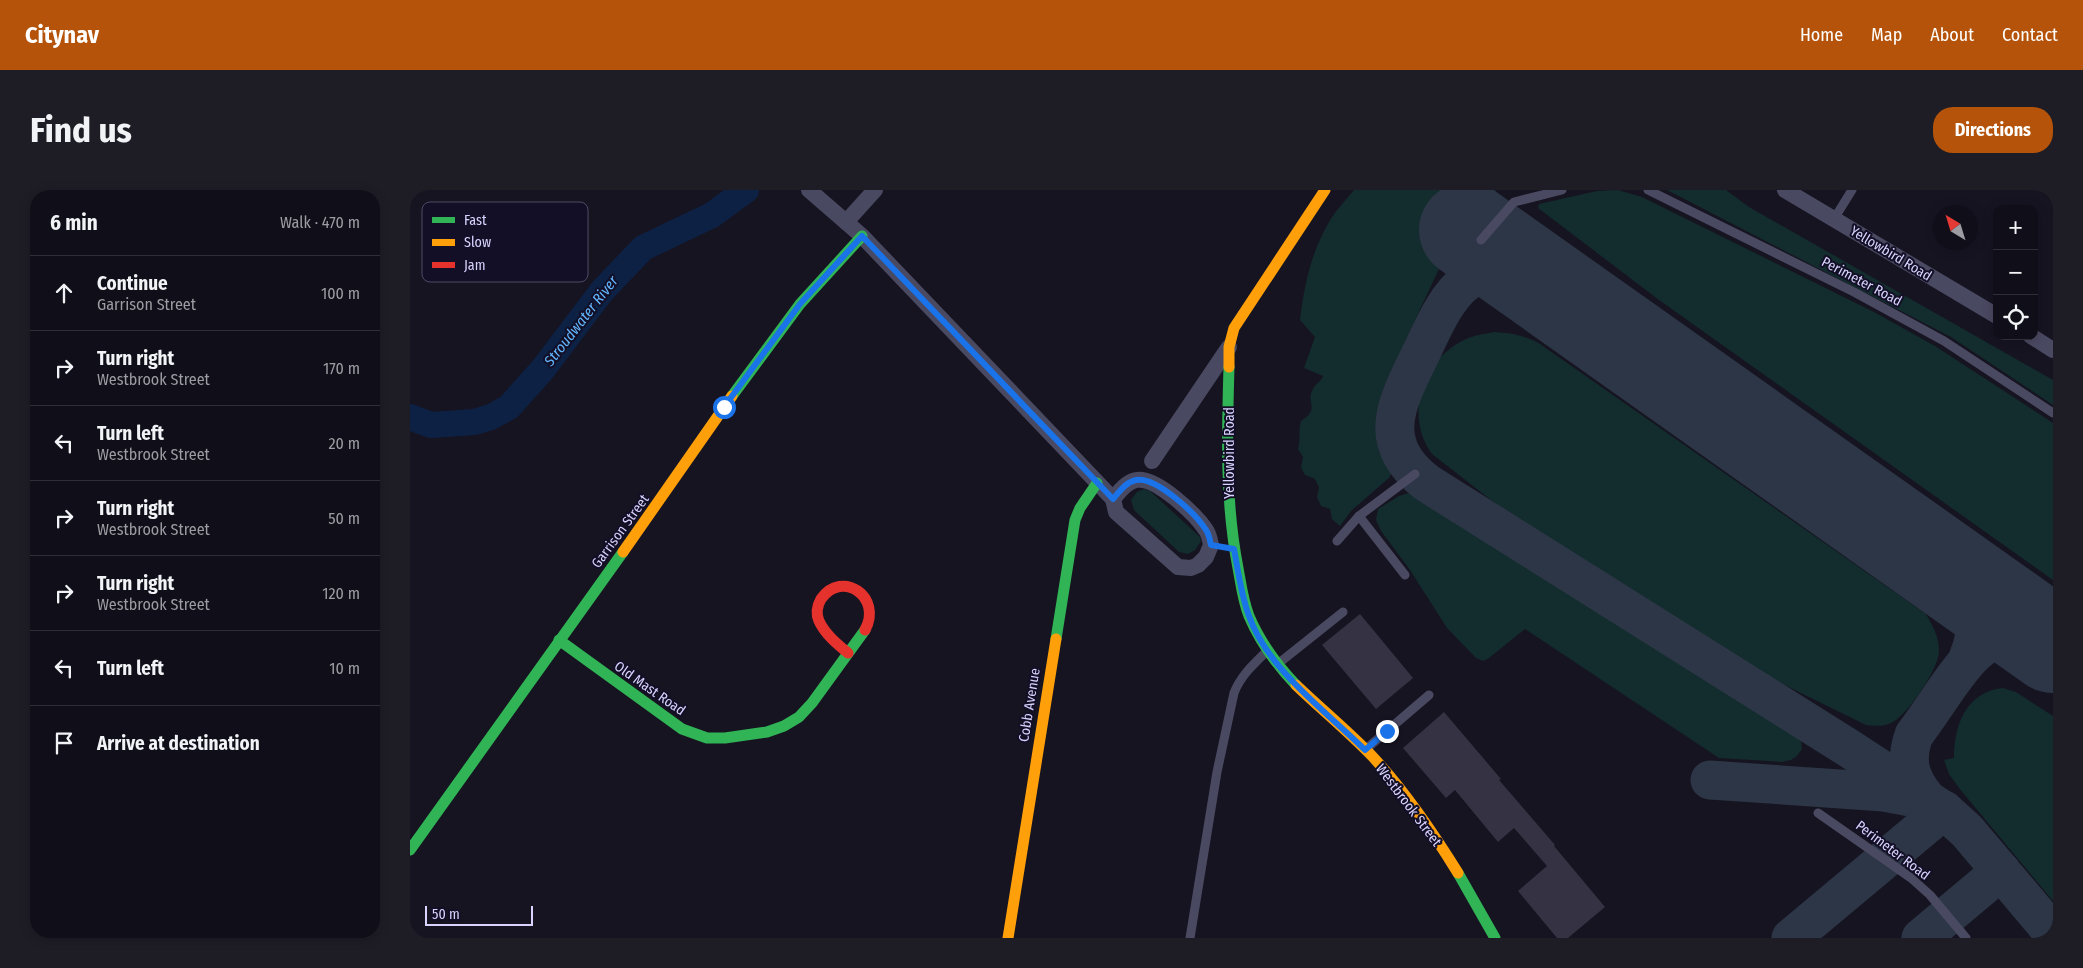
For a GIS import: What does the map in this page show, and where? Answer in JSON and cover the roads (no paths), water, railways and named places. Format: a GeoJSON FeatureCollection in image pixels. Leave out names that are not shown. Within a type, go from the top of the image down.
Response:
{"type":"FeatureCollection","features":[{"type":"Feature","properties":{"kind":"street"},"geometry":{"type":"LineString","coordinates":[[809,190],[862,236],[1113,499],[1116,512],[1178,567],[1191,568],[1198,565],[1206,557],[1211,545],[1207,532],[1186,508],[1150,480],[1135,480],[1122,488],[1113,499]]}},
{"type":"Feature","properties":{"kind":"street"},"geometry":{"type":"LineString","coordinates":[[846,222],[875,190]]}},
{"type":"Feature","properties":{"kind":"street","name":"Yellowbird Road"},"geometry":{"type":"LineString","coordinates":[[1235,553],[1228,499],[1229,347],[1234,328],[1325,190]]}},
{"type":"Feature","properties":{"kind":"street","name":"Yellowbird Road"},"geometry":{"type":"LineString","coordinates":[[1785,190],[1993,314]]}},
{"type":"Feature","properties":{"kind":"street","name":"Garrison Street"},"geometry":{"type":"LineString","coordinates":[[410,850],[652,512],[761,355],[800,304],[862,236]]}},
{"type":"Feature","properties":{"kind":"street"},"geometry":{"type":"LineString","coordinates":[[2037,340],[2053,350]]}},
{"type":"Feature","properties":{"kind":"street","name":"Yellowbird Road"},"geometry":{"type":"LineString","coordinates":[[1152,461],[1229,347]]}},
{"type":"Feature","properties":{"kind":"street","name":"Cobb Avenue"},"geometry":{"type":"LineString","coordinates":[[1008,938],[1075,520],[1080,508],[1097,483]]}},
{"type":"Feature","properties":{"kind":"street"},"geometry":{"type":"LineString","coordinates":[[1211,545],[1235,553]]}},
{"type":"Feature","properties":{"kind":"street","name":"Westbrook Street"},"geometry":{"type":"LineString","coordinates":[[1235,553],[1248,615],[1257,634],[1290,678],[1388,773],[1430,829],[1495,938]]}},
{"type":"Feature","properties":{"kind":"street","name":"Old Mast Road"},"geometry":{"type":"LineString","coordinates":[[559,640],[677,726],[705,738],[733,738],[772,730],[784,726],[804,711],[848,653],[865,629],[870,614],[866,598],[853,588],[845,586],[837,587],[823,596],[818,605],[817,614],[819,623],[824,631],[848,653]]}},
{"type":"Feature","properties":{"kind":"lane"},"geometry":{"type":"LineString","coordinates":[[1481,240],[1514,202],[1562,190]]}},
{"type":"Feature","properties":{"kind":"lane","name":"Perimeter Road"},"geometry":{"type":"LineString","coordinates":[[1648,190],[1854,292],[1936,336],[2053,413]]}},
{"type":"Feature","properties":{"kind":"lane"},"geometry":{"type":"LineString","coordinates":[[1834,219],[1852,190]]}},
{"type":"Feature","properties":{"kind":"lane"},"geometry":{"type":"LineString","coordinates":[[1337,541],[1358,516],[1415,474]]}},
{"type":"Feature","properties":{"kind":"lane"},"geometry":{"type":"LineString","coordinates":[[1358,516],[1405,575]]}},
{"type":"Feature","properties":{"kind":"lane"},"geometry":{"type":"LineString","coordinates":[[1278,664],[1343,612]]}},
{"type":"Feature","properties":{"kind":"lane"},"geometry":{"type":"LineString","coordinates":[[1190,938],[1217,772],[1234,693],[1246,671],[1268,650]]}},
{"type":"Feature","properties":{"kind":"lane"},"geometry":{"type":"LineString","coordinates":[[1365,750],[1429,695]]}},
{"type":"Feature","properties":{"kind":"lane","name":"Perimeter Road"},"geometry":{"type":"LineString","coordinates":[[1818,813],[1911,878],[1930,895],[1966,938]]}},
{"type":"Feature","properties":{"kind":"waterway","name":"Stroudwater River"},"geometry":{"type":"LineString","coordinates":[[410,417],[431,425],[474,422],[491,417],[509,407],[543,369],[602,291],[643,248],[712,215],[746,190]]}}]}
